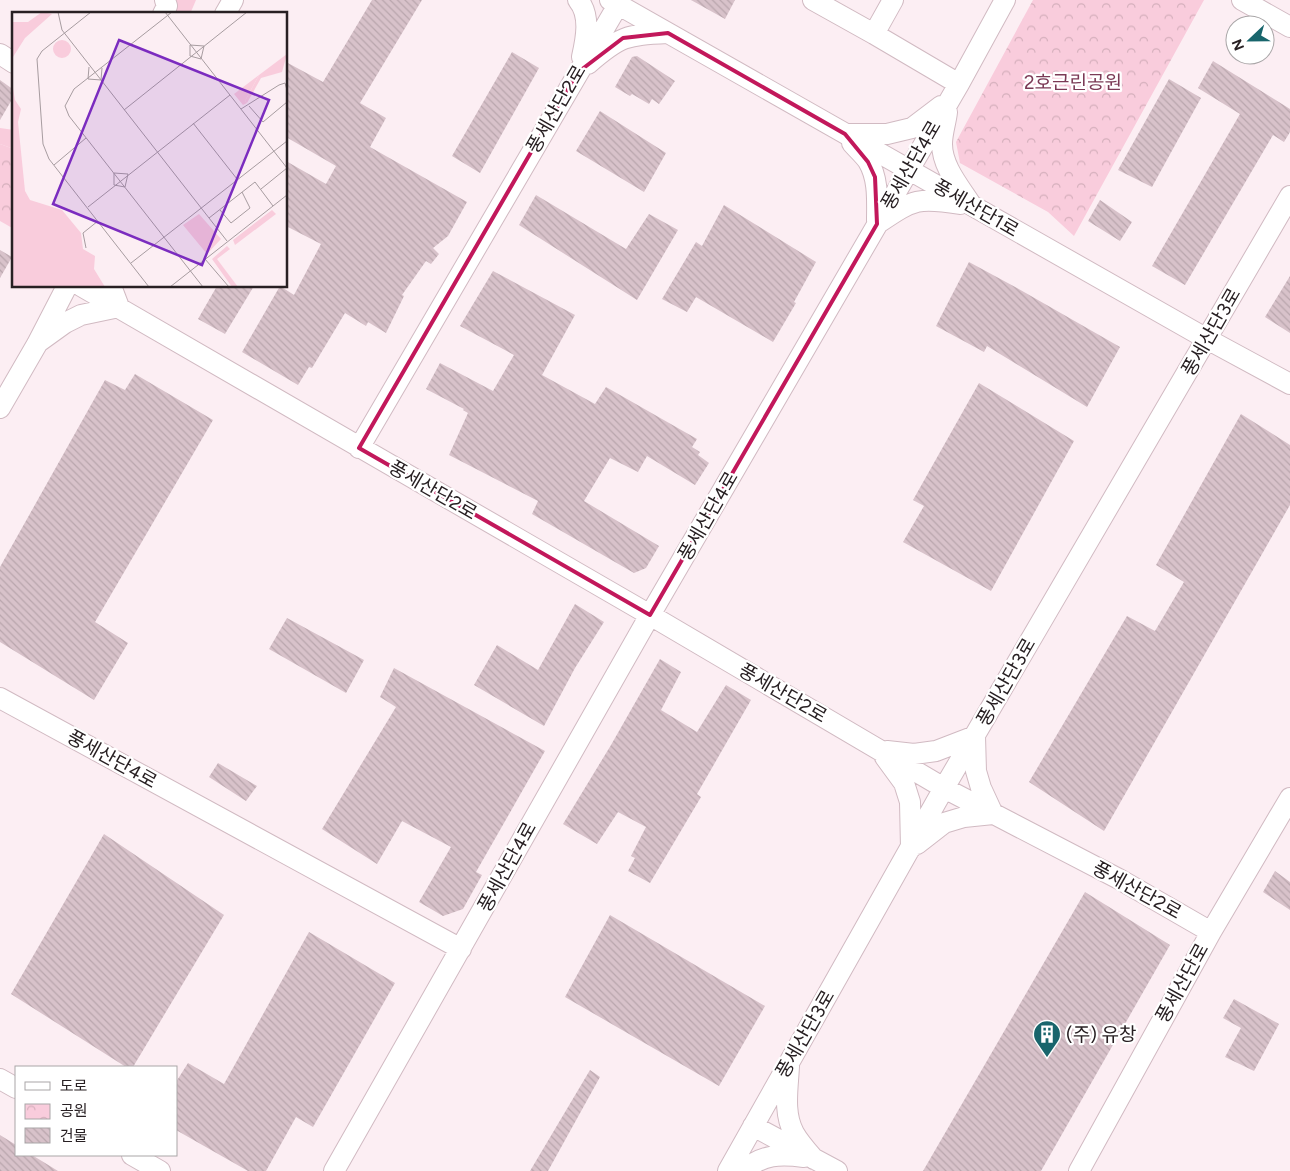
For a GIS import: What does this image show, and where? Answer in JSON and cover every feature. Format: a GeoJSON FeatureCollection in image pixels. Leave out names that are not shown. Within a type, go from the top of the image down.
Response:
{"type":"FeatureCollection","features":[{"type":"Feature","properties":{"kind":"street"},"geometry":{"type":"LineString","coordinates":[[164,12],[167,6],[166,0]]}},
{"type":"Feature","properties":{"kind":"street"},"geometry":{"type":"LineString","coordinates":[[226,12],[233,0]]}},
{"type":"Feature","properties":{"kind":"street"},"geometry":{"type":"LineString","coordinates":[[577,73],[587,38],[582,5],[578,0]]}},
{"type":"Feature","properties":{"kind":"street"},"geometry":{"type":"LineString","coordinates":[[813,0],[874,34],[954,92]]}},
{"type":"Feature","properties":{"kind":"street"},"geometry":{"type":"LineString","coordinates":[[874,34],[893,0]]}},
{"type":"Feature","properties":{"kind":"street","name":"풍세산단4로"},"geometry":{"type":"LineString","coordinates":[[334,1171],[650,615],[954,92],[1005,0]]}},
{"type":"Feature","properties":{"kind":"street"},"geometry":{"type":"LineString","coordinates":[[1242,0],[1290,27]]}},
{"type":"Feature","properties":{"kind":"street","name":"풍세산단2로"},"geometry":{"type":"LineString","coordinates":[[359,448],[577,73],[614,2]]}},
{"type":"Feature","properties":{"kind":"street","name":"풍세산단1로"},"geometry":{"type":"LineString","coordinates":[[614,2],[1207,339],[1290,384]]}},
{"type":"Feature","properties":{"kind":"street"},"geometry":{"type":"LineString","coordinates":[[577,73],[608,47],[623,38],[639,34],[668,33]]}},
{"type":"Feature","properties":{"kind":"street"},"geometry":{"type":"LineString","coordinates":[[0,54],[12,62]]}},
{"type":"Feature","properties":{"kind":"street"},"geometry":{"type":"LineString","coordinates":[[845,134],[887,134],[912,128],[954,92]]}},
{"type":"Feature","properties":{"kind":"street"},"geometry":{"type":"LineString","coordinates":[[954,92],[942,143],[944,158],[951,174],[971,205]]}},
{"type":"Feature","properties":{"kind":"street"},"geometry":{"type":"LineString","coordinates":[[845,134],[868,162],[875,177],[877,224]]}},
{"type":"Feature","properties":{"kind":"street","name":"풍세산단3로"},"geometry":{"type":"LineString","coordinates":[[728,1171],[944,788],[1290,196]]}},
{"type":"Feature","properties":{"kind":"street"},"geometry":{"type":"LineString","coordinates":[[877,224],[916,200],[937,200],[971,205]]}},
{"type":"Feature","properties":{"kind":"street"},"geometry":{"type":"LineString","coordinates":[[0,408],[37,344],[66,288]]}},
{"type":"Feature","properties":{"kind":"street","name":"풍세산단2로"},"geometry":{"type":"LineString","coordinates":[[85,288],[650,615],[944,788],[1119,879],[1211,932]]}},
{"type":"Feature","properties":{"kind":"street"},"geometry":{"type":"LineString","coordinates":[[37,344],[65,323],[81,315],[118,307],[112,288]]}},
{"type":"Feature","properties":{"kind":"street","name":"풍세산단4로"},"geometry":{"type":"LineString","coordinates":[[0,698],[461,949]]}},
{"type":"Feature","properties":{"kind":"street"},"geometry":{"type":"LineString","coordinates":[[880,750],[914,754],[936,751],[975,736],[976,772],[993,814],[964,817],[944,823],[911,848]]}},
{"type":"Feature","properties":{"kind":"street"},"geometry":{"type":"LineString","coordinates":[[880,750],[904,783],[910,802],[911,848]]}},
{"type":"Feature","properties":{"kind":"street","name":"풍세산단로"},"geometry":{"type":"LineString","coordinates":[[1079,1171],[1211,932],[1283,827],[1290,798]]}},
{"type":"Feature","properties":{"kind":"street"},"geometry":{"type":"LineString","coordinates":[[789,1062],[788,1120],[794,1134],[814,1158]]}},
{"type":"Feature","properties":{"kind":"street"},"geometry":{"type":"LineString","coordinates":[[0,1079],[15,1087]]}},
{"type":"Feature","properties":{"kind":"street"},"geometry":{"type":"LineString","coordinates":[[753,1126],[837,1171]]}},
{"type":"Feature","properties":{"kind":"street"},"geometry":{"type":"LineString","coordinates":[[743,1171],[768,1156],[788,1155],[814,1158]]}},
{"type":"Feature","properties":{"kind":"street"},"geometry":{"type":"LineString","coordinates":[[134,1156],[160,1171]]}},
{"type":"Feature","properties":{"kind":"highlighted area"},"geometry":{"type":"Polygon","coordinates":[[[668,33],[845,134],[868,162],[875,177],[877,224],[650,615],[359,448],[577,73],[623,38],[668,33]]]}},
{"type":"Feature","properties":{"kind":"green space"},"geometry":{"type":"Polygon","coordinates":[[[174,0],[196,0],[191,12],[171,12],[174,0]]]}},
{"type":"Feature","properties":{"kind":"green space","name":"2호근린공원"},"geometry":{"type":"Polygon","coordinates":[[[1033,0],[1204,0],[1074,236],[1048,212],[960,163],[956,142],[1033,0]]]}},
{"type":"Feature","properties":{"kind":"green space"},"geometry":{"type":"Polygon","coordinates":[[[0,128],[12,130],[12,148],[0,144],[0,128]]]}},
{"type":"Feature","properties":{"kind":"green space"},"geometry":{"type":"Polygon","coordinates":[[[0,144],[12,148],[12,228],[0,221],[0,144]]]}},
{"type":"Feature","properties":{"kind":"building"},"geometry":{"type":"Polygon","coordinates":[[[372,0],[422,0],[360,103],[386,118],[370,147],[467,202],[448,236],[433,248],[439,254],[431,264],[426,261],[402,295],[404,296],[386,333],[368,322],[366,326],[345,313],[312,368],[309,367],[298,385],[242,352],[279,288],[283,288],[294,295],[321,244],[288,227],[288,162],[326,184],[336,166],[288,138],[288,63],[323,82],[372,0]]]}},
{"type":"Feature","properties":{"kind":"building"},"geometry":{"type":"Polygon","coordinates":[[[691,0],[735,0],[725,19],[691,0]]]}},
{"type":"Feature","properties":{"kind":"building"},"geometry":{"type":"Polygon","coordinates":[[[512,52],[539,68],[480,173],[452,156],[512,52]]]}},
{"type":"Feature","properties":{"kind":"building"},"geometry":{"type":"Polygon","coordinates":[[[637,56],[675,81],[659,104],[652,99],[649,104],[615,87],[632,57],[637,56]]]}},
{"type":"Feature","properties":{"kind":"building"},"geometry":{"type":"Polygon","coordinates":[[[1213,61],[1290,109],[1290,132],[1284,142],[1273,135],[1185,285],[1152,266],[1240,114],[1198,88],[1213,61]]]}},
{"type":"Feature","properties":{"kind":"building"},"geometry":{"type":"Polygon","coordinates":[[[1169,79],[1201,98],[1152,187],[1118,170],[1169,79]]]}},
{"type":"Feature","properties":{"kind":"building"},"geometry":{"type":"Polygon","coordinates":[[[0,80],[12,89],[12,99],[0,120],[0,80]]]}},
{"type":"Feature","properties":{"kind":"building"},"geometry":{"type":"Polygon","coordinates":[[[600,111],[666,153],[644,192],[576,151],[600,111]]]}},
{"type":"Feature","properties":{"kind":"building"},"geometry":{"type":"Polygon","coordinates":[[[536,195],[626,249],[649,214],[678,230],[637,300],[519,225],[536,195]]]}},
{"type":"Feature","properties":{"kind":"building"},"geometry":{"type":"Polygon","coordinates":[[[1100,200],[1132,222],[1120,241],[1088,221],[1100,200]]]}},
{"type":"Feature","properties":{"kind":"building"},"geometry":{"type":"Polygon","coordinates":[[[724,205],[816,262],[794,302],[796,303],[773,342],[696,297],[687,312],[662,299],[696,242],[702,246],[724,205]]]}},
{"type":"Feature","properties":{"kind":"building"},"geometry":{"type":"Polygon","coordinates":[[[0,250],[12,257],[0,278],[0,250]]]}},
{"type":"Feature","properties":{"kind":"building"},"geometry":{"type":"Polygon","coordinates":[[[969,262],[1120,347],[1087,407],[987,346],[984,352],[936,326],[969,262]]]}},
{"type":"Feature","properties":{"kind":"building"},"geometry":{"type":"Polygon","coordinates":[[[493,271],[575,315],[542,375],[595,404],[606,387],[697,439],[692,447],[700,452],[698,455],[709,463],[695,485],[647,456],[638,472],[610,458],[584,501],[659,546],[646,568],[634,573],[532,514],[538,501],[449,455],[468,413],[426,389],[440,363],[493,391],[514,355],[460,326],[493,271]]]}},
{"type":"Feature","properties":{"kind":"building"},"geometry":{"type":"Polygon","coordinates":[[[1290,276],[1290,333],[1265,317],[1290,276]]]}},
{"type":"Feature","properties":{"kind":"building"},"geometry":{"type":"Polygon","coordinates":[[[216,288],[253,288],[225,334],[198,319],[216,288]]]}},
{"type":"Feature","properties":{"kind":"building"},"geometry":{"type":"Polygon","coordinates":[[[135,374],[213,420],[95,622],[128,643],[94,700],[0,642],[0,567],[105,380],[125,390],[135,374]]]}},
{"type":"Feature","properties":{"kind":"building"},"geometry":{"type":"Polygon","coordinates":[[[979,383],[1074,441],[991,591],[903,542],[924,506],[913,500],[979,383]]]}},
{"type":"Feature","properties":{"kind":"building"},"geometry":{"type":"Polygon","coordinates":[[[1241,414],[1290,445],[1290,505],[1104,831],[1029,782],[1127,616],[1155,631],[1184,582],[1156,565],[1241,414]]]}},
{"type":"Feature","properties":{"kind":"building"},"geometry":{"type":"Polygon","coordinates":[[[575,604],[604,622],[575,668],[544,726],[474,685],[497,645],[538,670],[575,604]]]}},
{"type":"Feature","properties":{"kind":"building"},"geometry":{"type":"Polygon","coordinates":[[[287,618],[364,660],[346,693],[269,649],[287,618]]]}},
{"type":"Feature","properties":{"kind":"building"},"geometry":{"type":"Polygon","coordinates":[[[660,659],[681,672],[661,710],[697,732],[726,685],[751,700],[697,794],[701,797],[650,883],[628,871],[635,858],[631,856],[646,827],[618,812],[597,844],[563,824],[660,659]]]}},
{"type":"Feature","properties":{"kind":"building"},"geometry":{"type":"Polygon","coordinates":[[[394,668],[545,751],[476,872],[482,875],[463,909],[443,916],[419,902],[451,847],[402,821],[377,864],[322,829],[396,707],[380,697],[394,668]]]}},
{"type":"Feature","properties":{"kind":"building"},"geometry":{"type":"Polygon","coordinates":[[[218,763],[257,786],[246,801],[209,777],[218,763]]]}},
{"type":"Feature","properties":{"kind":"building"},"geometry":{"type":"Polygon","coordinates":[[[104,834],[224,915],[134,1066],[124,1066],[11,994],[104,834]]]}},
{"type":"Feature","properties":{"kind":"building"},"geometry":{"type":"Polygon","coordinates":[[[1275,871],[1290,882],[1290,910],[1263,892],[1275,871]]]}},
{"type":"Feature","properties":{"kind":"building","name":"(주) 유창"},"geometry":{"type":"Polygon","coordinates":[[[1085,892],[1170,945],[1041,1171],[923,1171],[1085,892]]]}},
{"type":"Feature","properties":{"kind":"building"},"geometry":{"type":"Polygon","coordinates":[[[610,915],[765,1006],[719,1086],[565,997],[610,915]]]}},
{"type":"Feature","properties":{"kind":"building"},"geometry":{"type":"Polygon","coordinates":[[[309,932],[395,983],[313,1127],[296,1117],[266,1171],[248,1171],[178,1131],[178,1079],[188,1063],[224,1084],[309,932]]]}},
{"type":"Feature","properties":{"kind":"building"},"geometry":{"type":"Polygon","coordinates":[[[1234,999],[1279,1024],[1254,1071],[1225,1057],[1241,1028],[1223,1018],[1234,999]]]}},
{"type":"Feature","properties":{"kind":"building"},"geometry":{"type":"Polygon","coordinates":[[[590,1070],[600,1077],[548,1171],[530,1171],[590,1070]]]}},
{"type":"Feature","properties":{"kind":"building"},"geometry":{"type":"Polygon","coordinates":[[[0,1135],[15,1144],[15,1156],[34,1156],[58,1171],[0,1171],[0,1135]]]}},
{"type":"Feature","properties":{"kind":"place","name":"(주) 유창"},"geometry":{"type":"Point","coordinates":[1047,1058]}}]}
